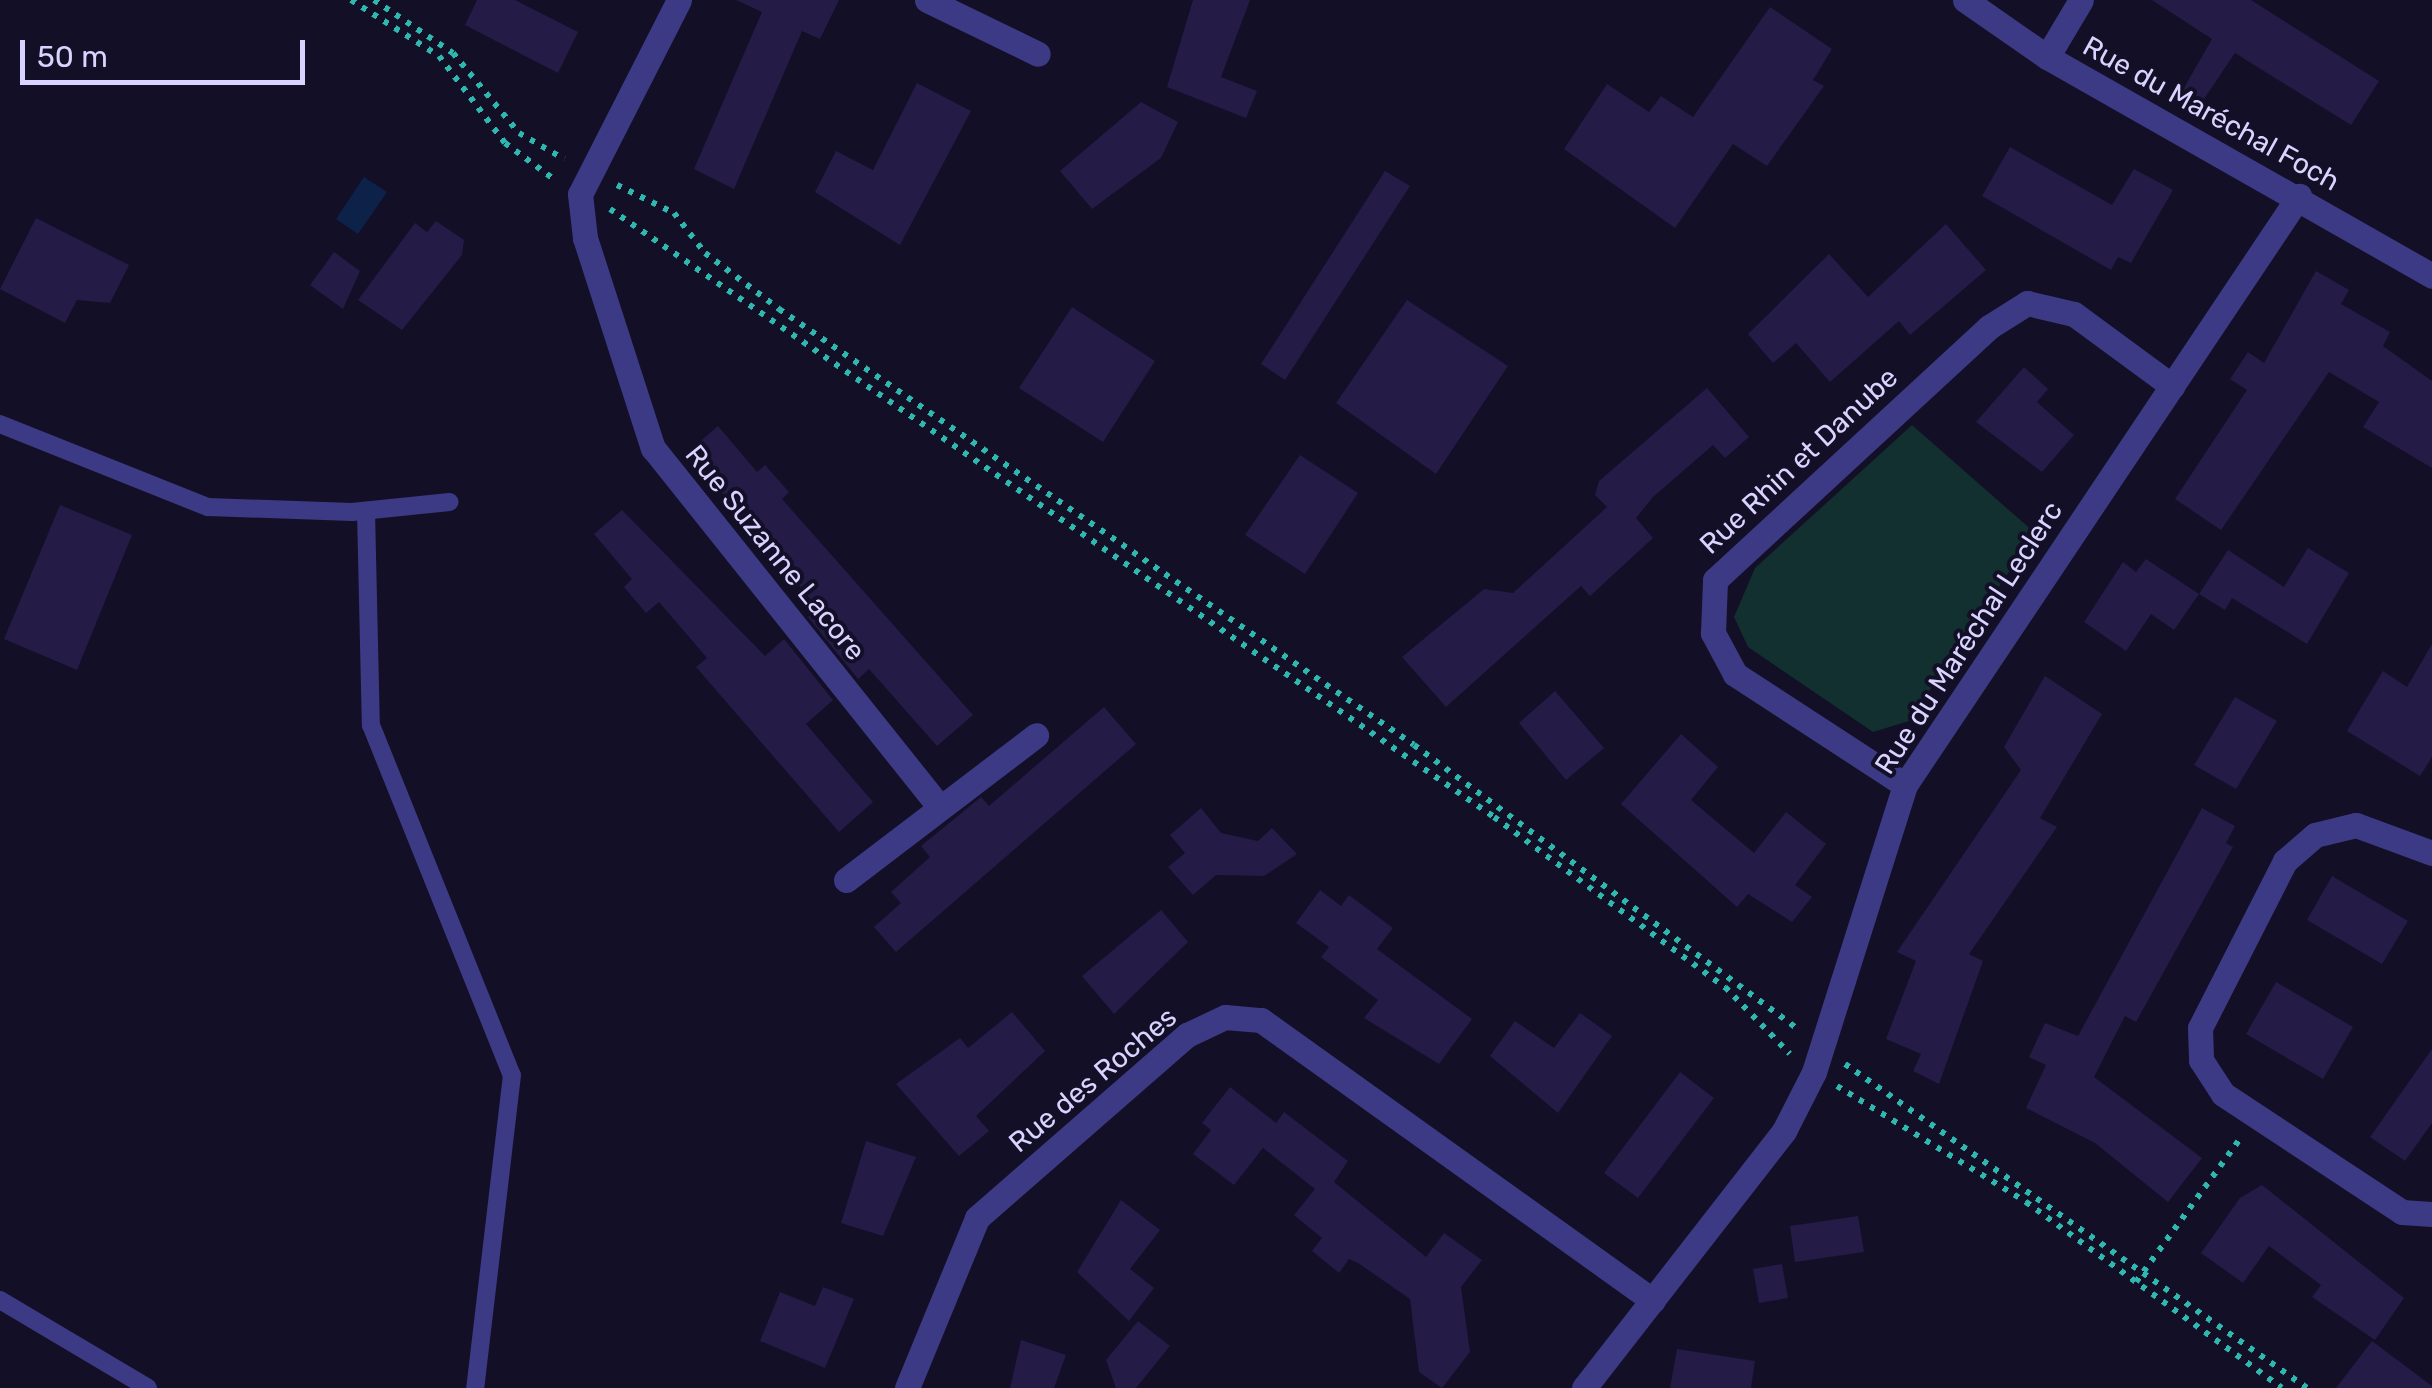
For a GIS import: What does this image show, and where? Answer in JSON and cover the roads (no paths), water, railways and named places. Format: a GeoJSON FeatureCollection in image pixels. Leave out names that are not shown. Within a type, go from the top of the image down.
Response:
{"type":"FeatureCollection","features":[{"type":"Feature","properties":{"kind":"street","name":"Rue Suzanne Lacore"},"geometry":{"type":"LineString","coordinates":[[679,0],[580,194],[584,238],[652,448],[940,808]]}},
{"type":"Feature","properties":{"kind":"street"},"geometry":{"type":"LineString","coordinates":[[927,0],[1038,54]]}},
{"type":"Feature","properties":{"kind":"street","name":"Rue du Maréchal Foch"},"geometry":{"type":"LineString","coordinates":[[1965,0],[2047,57],[2299,196],[2432,276]]}},
{"type":"Feature","properties":{"kind":"street"},"geometry":{"type":"LineString","coordinates":[[2047,57],[2082,0]]}},
{"type":"Feature","properties":{"kind":"street","name":"Rue du Maréchal Leclerc"},"geometry":{"type":"LineString","coordinates":[[1584,1388],[1784,1131],[1814,1072],[1906,785],[2299,196]]}},
{"type":"Feature","properties":{"kind":"street","name":"Rue Rhin et Danube"},"geometry":{"type":"LineString","coordinates":[[1906,785],[1735,674],[1713,634],[1715,580],[1989,327],[2028,303],[2074,314],[2172,386]]}},
{"type":"Feature","properties":{"kind":"street"},"geometry":{"type":"LineString","coordinates":[[846,880],[1036,735]]}},
{"type":"Feature","properties":{"kind":"street"},"geometry":{"type":"LineString","coordinates":[[2432,853],[2356,826],[2315,836],[2286,861],[2200,1028],[2201,1060],[2223,1094],[2402,1212],[2432,1214]]}},
{"type":"Feature","properties":{"kind":"street","name":"Rue des Roches"},"geometry":{"type":"LineString","coordinates":[[907,1388],[977,1218],[1187,1035],[1225,1017],[1261,1020],[1653,1301]]}},
{"type":"Feature","properties":{"kind":"lane"},"geometry":{"type":"LineString","coordinates":[[0,424],[172,499],[366,511],[448,502]]}},
{"type":"Feature","properties":{"kind":"lane"},"geometry":{"type":"LineString","coordinates":[[366,511],[371,726],[512,1075],[476,1388]]}},
{"type":"Feature","properties":{"kind":"lane"},"geometry":{"type":"LineString","coordinates":[[0,1300],[148,1388]]}},
{"type":"Feature","properties":{"kind":"water"},"geometry":{"type":"Polygon","coordinates":[[[364,177],[387,192],[358,234],[336,219],[364,177]]]}}]}
